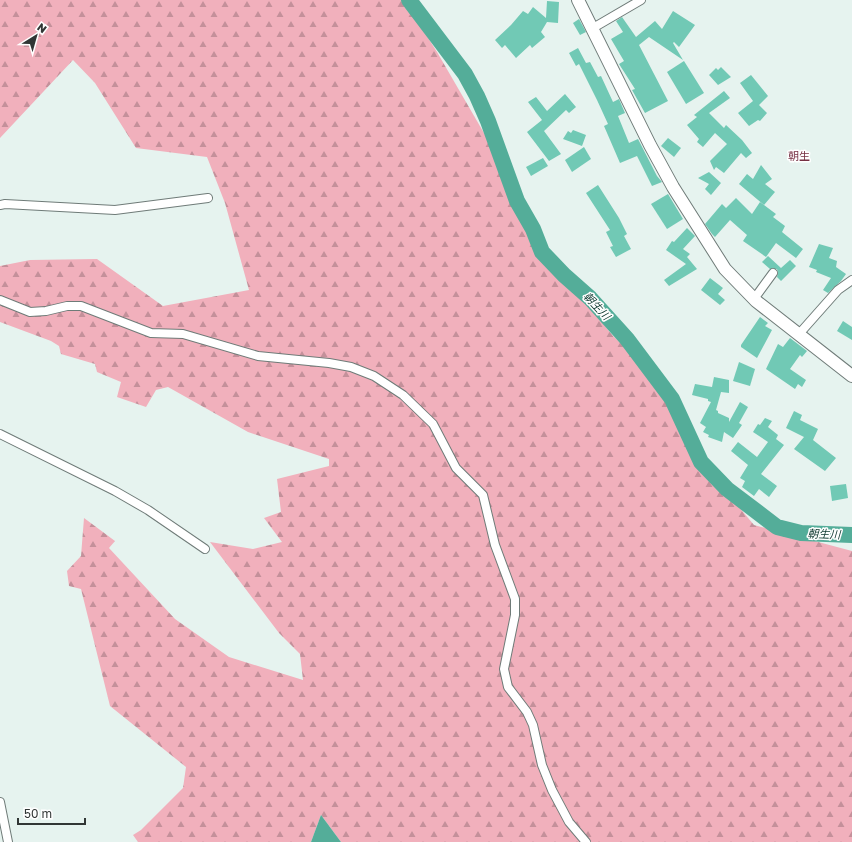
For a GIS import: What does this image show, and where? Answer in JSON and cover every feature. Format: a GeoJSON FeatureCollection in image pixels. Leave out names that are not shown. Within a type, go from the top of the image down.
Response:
{"type":"FeatureCollection","features":[{"type":"Feature","properties":{"kind":"street"},"geometry":{"type":"LineString","coordinates":[[593,28],[641,0]]}},
{"type":"Feature","properties":{"kind":"street"},"geometry":{"type":"LineString","coordinates":[[579,1],[650,145],[673,187],[725,269],[754,299],[852,376]]}},
{"type":"Feature","properties":{"kind":"street"},"geometry":{"type":"LineString","coordinates":[[0,206],[5,204],[115,210],[208,198]]}},
{"type":"Feature","properties":{"kind":"street"},"geometry":{"type":"LineString","coordinates":[[754,299],[773,273]]}},
{"type":"Feature","properties":{"kind":"street"},"geometry":{"type":"LineString","coordinates":[[799,334],[838,290],[852,280]]}},
{"type":"Feature","properties":{"kind":"street"},"geometry":{"type":"LineString","coordinates":[[0,300],[30,312],[46,311],[67,306],[81,306],[151,333],[183,334],[258,356],[329,363],[351,367],[374,376],[403,395],[433,424],[456,468],[483,495],[496,546],[515,599],[515,615],[504,669],[508,687],[527,712],[533,725],[542,765],[550,785],[569,822],[586,842]]}},
{"type":"Feature","properties":{"kind":"street"},"geometry":{"type":"LineString","coordinates":[[0,434],[142,506],[205,549]]}},
{"type":"Feature","properties":{"kind":"street"},"geometry":{"type":"LineString","coordinates":[[0,802],[8,842]]}},
{"type":"Feature","properties":{"kind":"green space"},"geometry":{"type":"Polygon","coordinates":[[[0,0],[404,0],[437,52],[506,171],[517,201],[555,265],[613,336],[662,381],[687,445],[754,525],[852,551],[852,842],[341,842],[321,815],[311,842],[138,842],[133,835],[141,830],[183,788],[186,767],[110,706],[81,589],[69,586],[67,571],[81,556],[84,518],[115,541],[109,548],[175,619],[229,657],[303,680],[300,654],[279,633],[210,542],[253,549],[282,542],[264,518],[281,512],[277,479],[329,466],[329,459],[248,432],[168,387],[156,390],[146,407],[117,397],[121,382],[97,372],[95,364],[61,354],[59,346],[51,341],[0,322],[0,266],[30,260],[97,259],[163,306],[249,290],[225,203],[207,157],[136,148],[95,83],[73,60],[0,138],[0,0]]]}},
{"type":"Feature","properties":{"kind":"shaded area"},"geometry":{"type":"Polygon","coordinates":[[[321,815],[341,842],[311,842],[321,815]]]}},
{"type":"Feature","properties":{"kind":"building"},"geometry":{"type":"Polygon","coordinates":[[[547,1],[559,2],[558,23],[547,22],[541,32],[545,37],[532,48],[530,45],[516,58],[505,45],[502,48],[495,40],[523,11],[528,14],[533,7],[546,18],[547,1]]]}},
{"type":"Feature","properties":{"kind":"building"},"geometry":{"type":"Polygon","coordinates":[[[673,11],[695,25],[679,47],[674,42],[673,43],[683,60],[649,37],[639,45],[668,101],[645,113],[632,90],[635,89],[619,64],[624,61],[611,39],[623,32],[616,21],[622,17],[636,37],[655,21],[662,29],[673,11]]]}},
{"type":"Feature","properties":{"kind":"building"},"geometry":{"type":"Polygon","coordinates":[[[579,19],[586,32],[580,35],[573,23],[579,19]]]}},
{"type":"Feature","properties":{"kind":"building"},"geometry":{"type":"Polygon","coordinates":[[[578,48],[586,63],[590,62],[598,77],[601,76],[613,102],[619,99],[625,113],[618,116],[629,143],[638,139],[657,176],[662,182],[652,186],[637,156],[620,163],[604,126],[608,124],[597,100],[579,64],[576,66],[569,53],[578,48]]]}},
{"type":"Feature","properties":{"kind":"building"},"geometry":{"type":"Polygon","coordinates":[[[684,61],[704,93],[686,104],[667,72],[684,61]]]}},
{"type":"Feature","properties":{"kind":"building"},"geometry":{"type":"Polygon","coordinates":[[[721,67],[731,77],[718,85],[709,75],[716,68],[718,70],[721,67]]]}},
{"type":"Feature","properties":{"kind":"building"},"geometry":{"type":"Polygon","coordinates":[[[751,75],[768,96],[759,105],[767,113],[760,121],[758,120],[749,126],[738,113],[753,101],[740,83],[751,75]]]}},
{"type":"Feature","properties":{"kind":"building"},"geometry":{"type":"Polygon","coordinates":[[[724,91],[730,98],[709,113],[724,128],[726,125],[742,140],[752,153],[746,158],[741,153],[724,173],[716,167],[714,170],[710,161],[727,144],[715,133],[703,147],[697,142],[699,139],[687,125],[697,117],[694,115],[724,91]]]}},
{"type":"Feature","properties":{"kind":"building"},"geometry":{"type":"Polygon","coordinates":[[[565,94],[576,107],[569,113],[566,110],[544,131],[561,154],[549,161],[527,132],[542,120],[528,102],[536,97],[547,111],[565,94]]]}},
{"type":"Feature","properties":{"kind":"building"},"geometry":{"type":"Polygon","coordinates":[[[573,130],[586,135],[582,146],[563,139],[568,131],[571,133],[573,130]]]}},
{"type":"Feature","properties":{"kind":"building"},"geometry":{"type":"Polygon","coordinates":[[[668,138],[681,148],[674,157],[661,146],[668,138]]]}},
{"type":"Feature","properties":{"kind":"building"},"geometry":{"type":"Polygon","coordinates":[[[584,147],[591,159],[572,172],[565,160],[584,147]]]}},
{"type":"Feature","properties":{"kind":"building"},"geometry":{"type":"Polygon","coordinates":[[[543,158],[548,166],[531,176],[526,167],[543,158]]]}},
{"type":"Feature","properties":{"kind":"building"},"geometry":{"type":"Polygon","coordinates":[[[761,165],[772,179],[765,184],[775,192],[764,205],[739,184],[747,174],[753,179],[761,165]]]}},
{"type":"Feature","properties":{"kind":"building"},"geometry":{"type":"Polygon","coordinates":[[[709,172],[721,183],[711,195],[705,189],[709,184],[698,178],[709,172]]]}},
{"type":"Feature","properties":{"kind":"building"},"geometry":{"type":"Polygon","coordinates":[[[598,185],[619,218],[627,234],[624,236],[631,249],[616,257],[610,247],[613,246],[606,232],[610,230],[586,193],[598,185]]]}},
{"type":"Feature","properties":{"kind":"building"},"geometry":{"type":"Polygon","coordinates":[[[668,194],[683,219],[667,229],[651,204],[668,194]]]}},
{"type":"Feature","properties":{"kind":"building"},"geometry":{"type":"Polygon","coordinates":[[[736,198],[752,214],[760,202],[776,214],[773,217],[785,226],[782,232],[803,249],[796,258],[776,243],[766,257],[743,241],[747,235],[730,220],[715,237],[712,234],[705,224],[722,204],[726,208],[736,198]]]}},
{"type":"Feature","properties":{"kind":"building"},"geometry":{"type":"Polygon","coordinates":[[[687,228],[695,236],[683,249],[690,254],[687,257],[697,269],[669,286],[664,280],[686,264],[666,250],[672,241],[674,242],[687,228]]]}},
{"type":"Feature","properties":{"kind":"building"},"geometry":{"type":"Polygon","coordinates":[[[819,244],[833,248],[829,258],[837,261],[836,267],[846,274],[828,293],[823,290],[831,278],[816,272],[817,270],[809,267],[819,244]]]}},
{"type":"Feature","properties":{"kind":"building"},"geometry":{"type":"Polygon","coordinates":[[[768,256],[781,268],[790,260],[796,266],[781,281],[777,277],[777,269],[770,269],[762,262],[768,256]]]}},
{"type":"Feature","properties":{"kind":"building"},"geometry":{"type":"Polygon","coordinates":[[[710,278],[723,288],[718,294],[725,300],[720,305],[701,290],[710,278]]]}},
{"type":"Feature","properties":{"kind":"building"},"geometry":{"type":"Polygon","coordinates":[[[760,317],[768,323],[765,326],[772,330],[757,358],[741,347],[741,345],[760,317]]]}},
{"type":"Feature","properties":{"kind":"building"},"geometry":{"type":"Polygon","coordinates":[[[843,321],[852,327],[852,340],[837,331],[843,321]]]}},
{"type":"Feature","properties":{"kind":"building"},"geometry":{"type":"Polygon","coordinates":[[[790,338],[807,351],[802,357],[800,355],[790,369],[806,380],[802,387],[798,384],[795,389],[766,369],[778,344],[783,347],[790,338]]]}},
{"type":"Feature","properties":{"kind":"building"},"geometry":{"type":"Polygon","coordinates":[[[739,362],[755,369],[750,386],[733,381],[739,362]]]}},
{"type":"Feature","properties":{"kind":"building"},"geometry":{"type":"Polygon","coordinates":[[[714,377],[729,380],[729,393],[721,392],[716,410],[718,413],[729,418],[729,422],[740,402],[748,407],[739,423],[742,425],[733,438],[724,432],[722,442],[708,437],[709,435],[703,432],[706,427],[700,423],[711,402],[708,401],[708,399],[692,395],[695,384],[712,387],[714,377]]]}},
{"type":"Feature","properties":{"kind":"building"},"geometry":{"type":"Polygon","coordinates":[[[794,411],[802,415],[800,420],[818,429],[813,440],[836,458],[825,471],[794,449],[804,437],[786,428],[794,411]]]}},
{"type":"Feature","properties":{"kind":"building"},"geometry":{"type":"Polygon","coordinates":[[[765,418],[772,421],[768,427],[778,435],[776,439],[784,445],[761,474],[777,486],[769,497],[759,489],[754,496],[742,487],[745,481],[740,478],[748,465],[731,451],[738,442],[757,457],[768,442],[753,432],[758,424],[760,425],[765,418]]]}},
{"type":"Feature","properties":{"kind":"building"},"geometry":{"type":"Polygon","coordinates":[[[846,484],[848,498],[832,501],[830,486],[846,484]]]}},
{"type":"Feature","properties":{"kind":"waterway","name":"朝生川"},"geometry":{"type":"LineString","coordinates":[[409,0],[465,74],[477,96],[488,121],[517,201],[533,229],[542,252],[564,275],[590,298],[627,339],[672,399],[701,462],[727,489],[777,527],[801,533],[852,535]]}},
{"type":"Feature","properties":{"kind":"district","name":"朝生"},"geometry":{"type":"Point","coordinates":[799,156]}}]}
